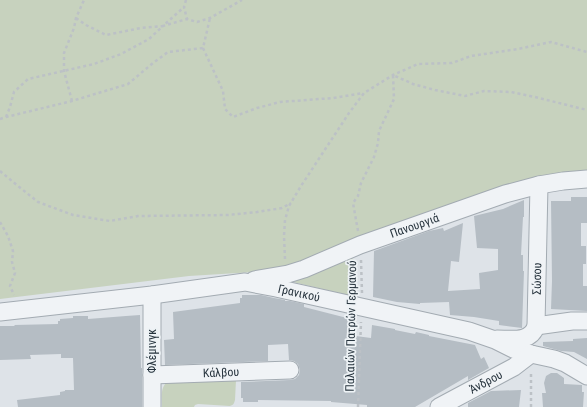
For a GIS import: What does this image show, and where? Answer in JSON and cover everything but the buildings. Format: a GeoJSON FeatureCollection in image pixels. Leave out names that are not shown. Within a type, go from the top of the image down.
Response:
{"type":"FeatureCollection","features":[{"type":"Feature","properties":{"kind":"street","name":"Πανουργιά"},"geometry":{"type":"LineString","coordinates":[[245,282],[288,274],[304,269],[360,245],[504,194],[539,185],[587,179]]}},
{"type":"Feature","properties":{"kind":"street","name":"Σώσου"},"geometry":{"type":"LineString","coordinates":[[536,326],[539,185]]}},
{"type":"Feature","properties":{"kind":"street","name":"Γρανικού"},"geometry":{"type":"LineString","coordinates":[[7,311],[152,295],[245,282],[469,331],[495,340],[513,349],[554,359],[587,376]]}},
{"type":"Feature","properties":{"kind":"street","name":"Φλέμινγκ"},"geometry":{"type":"LineString","coordinates":[[152,295],[152,407]]}},
{"type":"Feature","properties":{"kind":"street"},"geometry":{"type":"LineString","coordinates":[[495,340],[523,339],[530,336],[535,331],[536,326],[572,321],[587,321]]}},
{"type":"Feature","properties":{"kind":"street","name":"Άνδρου"},"geometry":{"type":"LineString","coordinates":[[439,407],[514,367],[531,354]]}},
{"type":"Feature","properties":{"kind":"street","name":"Κάλβου"},"geometry":{"type":"LineString","coordinates":[[152,375],[290,370]]}},
{"type":"Feature","properties":{"kind":"path"},"geometry":{"type":"LineString","coordinates":[[72,101],[64,71],[64,53],[84,0]]}},
{"type":"Feature","properties":{"kind":"path"},"geometry":{"type":"LineString","coordinates":[[186,0],[184,7],[187,19]]}},
{"type":"Feature","properties":{"kind":"path"},"geometry":{"type":"LineString","coordinates":[[76,18],[106,35],[135,29],[163,26],[187,19],[197,22],[210,18],[242,0]]}},
{"type":"Feature","properties":{"kind":"path"},"geometry":{"type":"LineString","coordinates":[[6,117],[14,92],[28,79],[94,64],[121,54],[149,39],[184,7]]}},
{"type":"Feature","properties":{"kind":"path"},"geometry":{"type":"LineString","coordinates":[[210,18],[203,48],[223,91],[225,109],[233,117],[257,108],[280,102],[333,98],[364,93]]}},
{"type":"Feature","properties":{"kind":"path"},"geometry":{"type":"LineString","coordinates":[[288,274],[285,264],[284,236],[289,206],[349,112],[364,93],[393,75],[418,64],[452,63],[471,56],[518,49],[551,42],[587,52]]}},
{"type":"Feature","properties":{"kind":"path"},"geometry":{"type":"LineString","coordinates":[[0,119],[72,101],[128,84],[168,52],[203,48]]}},
{"type":"Feature","properties":{"kind":"path"},"geometry":{"type":"LineString","coordinates":[[393,75],[413,84],[465,96],[484,91],[511,92],[587,110]]}},
{"type":"Feature","properties":{"kind":"path","name":"Παλαιών Πατρών Γερμανού"},"geometry":{"type":"LineString","coordinates":[[358,407],[362,307],[360,245],[353,203],[358,196],[361,183],[374,157],[378,143],[379,131],[394,99],[393,75]]}},
{"type":"Feature","properties":{"kind":"path"},"geometry":{"type":"LineString","coordinates":[[0,170],[38,202],[73,215],[110,221],[138,216],[228,215],[282,208],[291,203]]}},
{"type":"Feature","properties":{"kind":"path"},"geometry":{"type":"LineString","coordinates":[[0,222],[8,236],[13,251],[12,262],[15,273],[10,286],[14,295],[7,311]]}},
{"type":"Feature","properties":{"kind":"path"},"geometry":{"type":"LineString","coordinates":[[531,354],[531,407]]}},
{"type":"Feature","properties":{"kind":"green space"},"geometry":{"type":"Polygon","coordinates":[[[0,0],[587,0],[587,171],[311,262],[254,272],[189,276],[0,299],[0,0]]]}},
{"type":"Feature","properties":{"kind":"green space"},"geometry":{"type":"Polygon","coordinates":[[[350,257],[356,261],[356,297],[289,281],[350,257]]]}},
{"type":"Feature","properties":{"kind":"green space"},"geometry":{"type":"Polygon","coordinates":[[[236,380],[235,400],[230,406],[198,404],[194,407],[162,407],[162,390],[167,382],[236,380]]]}}]}
